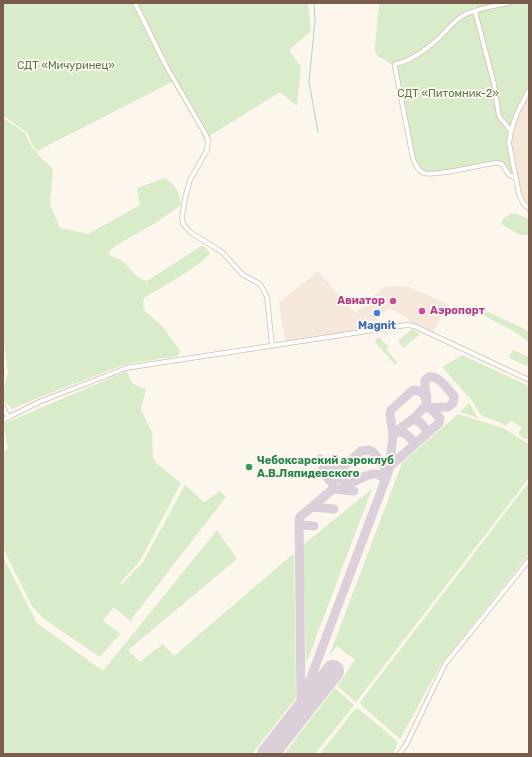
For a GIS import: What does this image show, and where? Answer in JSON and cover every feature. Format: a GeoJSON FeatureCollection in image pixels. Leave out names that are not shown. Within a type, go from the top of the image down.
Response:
{"type":"FeatureCollection","features":[{"type":"Feature","properties":{"kind":"street"},"geometry":{"type":"LineString","coordinates":[[135,3],[166,66],[199,121],[208,140],[207,150],[190,180],[185,198],[182,217],[183,224],[190,232],[222,252],[243,275],[260,284],[267,298],[272,346]]}},
{"type":"Feature","properties":{"kind":"street"},"geometry":{"type":"LineString","coordinates":[[509,3],[464,15],[450,26],[437,40],[411,60],[395,64],[398,87],[402,98],[413,159],[416,165],[425,174],[438,174],[496,162],[502,164],[509,174],[516,178]]}},
{"type":"Feature","properties":{"kind":"street"},"geometry":{"type":"LineString","coordinates":[[475,11],[494,84],[499,116],[511,131]]}},
{"type":"Feature","properties":{"kind":"street"},"geometry":{"type":"LineString","coordinates":[[529,90],[517,113],[509,143],[520,199],[529,209]]}},
{"type":"Feature","properties":{"kind":"street"},"geometry":{"type":"LineString","coordinates":[[3,420],[39,402],[126,368],[409,325],[529,380]]}},
{"type":"Feature","properties":{"kind":"street"},"geometry":{"type":"LineString","coordinates":[[3,407],[8,417]]}},
{"type":"Feature","properties":{"kind":"street"},"geometry":{"type":"LineString","coordinates":[[399,754],[406,745],[445,664],[529,560]]}},
{"type":"Feature","properties":{"kind":"shaded area"},"geometry":{"type":"Polygon","coordinates":[[[529,91],[529,208],[521,199],[510,143],[517,113],[529,91]]]}},
{"type":"Feature","properties":{"kind":"shaded area"},"geometry":{"type":"Polygon","coordinates":[[[318,271],[355,313],[387,286],[407,286],[448,304],[433,333],[410,323],[407,318],[389,308],[365,329],[285,341],[279,303],[318,271]]]}},
{"type":"Feature","properties":{"kind":"green space","name":"СДТ «Мичуринец»"},"geometry":{"type":"Polygon","coordinates":[[[3,3],[308,3],[311,31],[289,50],[301,67],[297,106],[280,92],[203,140],[202,133],[172,82],[37,151],[27,133],[6,117],[3,117],[3,3]]]}},
{"type":"Feature","properties":{"kind":"green space","name":"СДТ «Питомник-2»"},"geometry":{"type":"Polygon","coordinates":[[[380,3],[529,3],[529,88],[516,113],[511,130],[500,116],[494,83],[476,13],[474,13],[493,84],[499,116],[510,132],[509,143],[515,176],[510,174],[503,164],[496,162],[429,174],[422,172],[416,165],[402,98],[398,87],[395,64],[391,65],[384,59],[378,57],[375,51],[380,3]]]}},
{"type":"Feature","properties":{"kind":"green space"},"geometry":{"type":"Polygon","coordinates":[[[3,118],[25,133],[30,144],[42,159],[53,169],[50,204],[60,228],[88,234],[140,205],[137,188],[165,178],[174,186],[178,193],[181,205],[157,222],[115,246],[108,253],[122,261],[135,275],[147,281],[201,246],[205,247],[210,253],[206,258],[190,270],[144,298],[144,310],[163,327],[180,351],[178,356],[123,365],[12,409],[3,400],[3,392],[8,373],[3,336],[3,118]]]}},
{"type":"Feature","properties":{"kind":"green space"},"geometry":{"type":"Polygon","coordinates":[[[511,213],[529,219],[529,235],[520,235],[501,224],[503,219],[511,213]]]}},
{"type":"Feature","properties":{"kind":"green space"},"geometry":{"type":"Polygon","coordinates":[[[473,306],[529,331],[529,342],[517,333],[473,310],[471,307],[473,306]]]}},
{"type":"Feature","properties":{"kind":"green space"},"geometry":{"type":"Polygon","coordinates":[[[412,329],[420,334],[403,348],[398,341],[412,329]]]}},
{"type":"Feature","properties":{"kind":"green space"},"geometry":{"type":"Polygon","coordinates":[[[380,337],[389,348],[386,349],[397,362],[395,365],[375,342],[376,339],[380,337]]]}},
{"type":"Feature","properties":{"kind":"green space"},"geometry":{"type":"Polygon","coordinates":[[[513,350],[529,357],[529,367],[509,358],[513,350]]]}},
{"type":"Feature","properties":{"kind":"green space"},"geometry":{"type":"Polygon","coordinates":[[[462,355],[529,386],[529,439],[525,439],[518,434],[522,428],[512,421],[506,425],[480,414],[472,401],[442,367],[462,355]]]}},
{"type":"Feature","properties":{"kind":"green space"},"geometry":{"type":"Polygon","coordinates":[[[127,371],[133,383],[146,389],[141,409],[152,433],[153,457],[156,463],[181,483],[140,561],[121,582],[121,585],[143,562],[185,485],[204,502],[220,491],[226,497],[130,621],[114,607],[103,620],[120,634],[100,657],[43,618],[32,606],[3,548],[3,451],[8,448],[3,424],[127,371]]]}},
{"type":"Feature","properties":{"kind":"green space"},"geometry":{"type":"Polygon","coordinates":[[[469,403],[478,418],[460,412],[469,403]]]}},
{"type":"Feature","properties":{"kind":"green space"},"geometry":{"type":"Polygon","coordinates":[[[458,414],[503,428],[529,443],[529,478],[356,702],[337,686],[355,660],[337,646],[329,656],[402,463],[458,414]]]}},
{"type":"Feature","properties":{"kind":"green space"},"geometry":{"type":"Polygon","coordinates":[[[529,482],[529,554],[441,664],[400,739],[361,705],[360,702],[529,482]]]}},
{"type":"Feature","properties":{"kind":"green space"},"geometry":{"type":"Polygon","coordinates":[[[372,489],[306,664],[303,545],[372,489]]]}},
{"type":"Feature","properties":{"kind":"green space"},"geometry":{"type":"Polygon","coordinates":[[[217,530],[237,559],[128,650],[140,662],[163,644],[174,656],[293,554],[296,698],[252,754],[3,754],[3,557],[37,623],[103,671],[217,530]]]}},
{"type":"Feature","properties":{"kind":"green space"},"geometry":{"type":"Polygon","coordinates":[[[335,688],[354,705],[315,754],[284,754],[335,688]]]}},
{"type":"Feature","properties":{"kind":"green space"},"geometry":{"type":"Polygon","coordinates":[[[355,709],[359,709],[398,742],[393,754],[320,754],[355,709]]]}},
{"type":"Feature","properties":{"kind":"waterway"},"geometry":{"type":"LineString","coordinates":[[314,3],[315,21],[309,82],[318,132]]}},
{"type":"Feature","properties":{"kind":"taxiway"},"geometry":{"type":"LineString","coordinates":[[423,408],[448,407],[453,403],[454,396],[441,381],[437,378],[429,377],[425,380],[427,398]]}},
{"type":"Feature","properties":{"kind":"taxiway"},"geometry":{"type":"LineString","coordinates":[[295,720],[299,713],[389,470],[393,436],[398,430],[413,419],[427,404],[425,396],[420,391],[413,390],[391,410],[390,413],[393,436]]}},
{"type":"Feature","properties":{"kind":"taxiway"},"geometry":{"type":"LineString","coordinates":[[390,466],[439,423],[440,418],[430,408]]}},
{"type":"Feature","properties":{"kind":"taxiway"},"geometry":{"type":"LineString","coordinates":[[413,419],[420,422],[428,432]]}},
{"type":"Feature","properties":{"kind":"taxiway"},"geometry":{"type":"LineString","coordinates":[[396,432],[405,433],[415,444]]}},
{"type":"Feature","properties":{"kind":"taxiway"},"geometry":{"type":"LineString","coordinates":[[385,481],[381,476],[372,474],[346,484],[340,479],[339,472],[361,451],[369,450],[373,452],[384,466],[386,476]]}},
{"type":"Feature","properties":{"kind":"taxiway"},"geometry":{"type":"LineString","coordinates":[[301,700],[299,519],[333,489],[333,484],[322,472],[323,469],[324,467],[325,466],[326,464],[333,461],[346,476],[343,479],[340,479],[320,459]]}},
{"type":"Feature","properties":{"kind":"taxiway"},"geometry":{"type":"LineString","coordinates":[[333,489],[354,491]]}},
{"type":"Feature","properties":{"kind":"taxiway"},"geometry":{"type":"LineString","coordinates":[[312,507],[334,509]]}},
{"type":"Feature","properties":{"kind":"taxiway"},"geometry":{"type":"LineString","coordinates":[[299,527],[303,525],[314,526]]}},
{"type":"Feature","properties":{"kind":"runway"},"geometry":{"type":"LineString","coordinates":[[268,754],[333,671]]}},
{"type":"Feature","properties":{"kind":"place","name":"Авиатор"},"geometry":{"type":"Point","coordinates":[393,301]}},
{"type":"Feature","properties":{"kind":"place","name":"Аэропорт"},"geometry":{"type":"Point","coordinates":[422,311]}},
{"type":"Feature","properties":{"kind":"place","name":"Magnit"},"geometry":{"type":"Point","coordinates":[377,313]}},
{"type":"Feature","properties":{"kind":"place","name":"Чебоксарский аэроклуб А.В.Ляпидевского"},"geometry":{"type":"Point","coordinates":[249,467]}}]}
